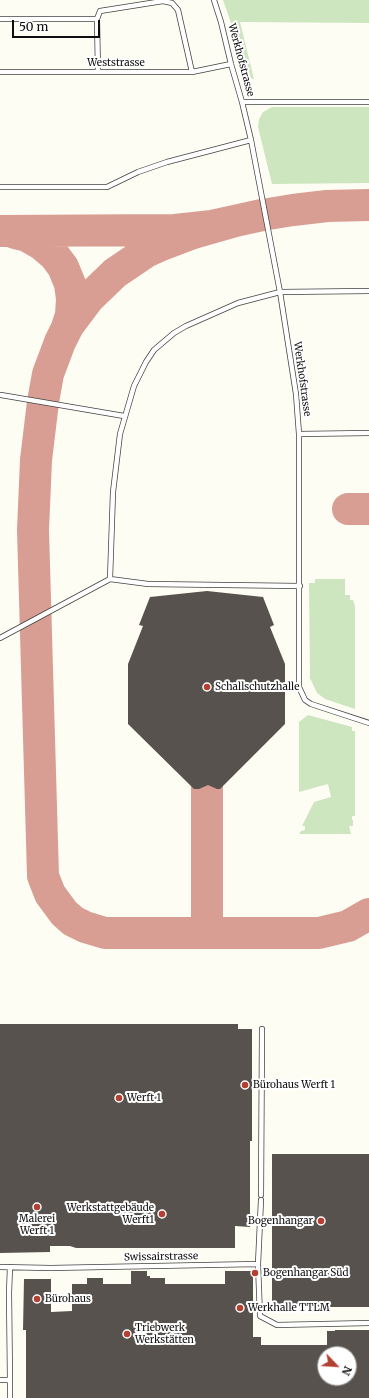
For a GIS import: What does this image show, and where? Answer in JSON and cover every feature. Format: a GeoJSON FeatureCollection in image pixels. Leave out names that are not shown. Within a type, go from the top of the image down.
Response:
{"type":"FeatureCollection","features":[{"type":"Feature","properties":{"kind":"lane"},"geometry":{"type":"LineString","coordinates":[[98,72],[97,19],[100,11],[163,0],[172,3],[178,10],[192,72]]}},
{"type":"Feature","properties":{"kind":"lane","name":"Werkhofstrasse"},"geometry":{"type":"LineString","coordinates":[[214,0],[251,140],[280,292],[296,394],[299,434],[299,681],[305,700],[317,708],[369,723]]}},
{"type":"Feature","properties":{"kind":"lane"},"geometry":{"type":"LineString","coordinates":[[0,19],[97,19]]}},
{"type":"Feature","properties":{"kind":"lane","name":"Weststrasse"},"geometry":{"type":"LineString","coordinates":[[0,72],[192,72],[231,64]]}},
{"type":"Feature","properties":{"kind":"lane"},"geometry":{"type":"LineString","coordinates":[[242,102],[369,102]]}},
{"type":"Feature","properties":{"kind":"lane"},"geometry":{"type":"LineString","coordinates":[[0,187],[107,187],[138,172],[167,162],[251,140]]}},
{"type":"Feature","properties":{"kind":"lane"},"geometry":{"type":"LineString","coordinates":[[110,579],[114,484],[120,434],[124,416],[140,373],[154,350],[162,342],[186,326],[238,303],[280,292],[369,291]]}},
{"type":"Feature","properties":{"kind":"lane"},"geometry":{"type":"LineString","coordinates":[[0,395],[124,416]]}},
{"type":"Feature","properties":{"kind":"lane"},"geometry":{"type":"LineString","coordinates":[[299,434],[369,433]]}},
{"type":"Feature","properties":{"kind":"lane"},"geometry":{"type":"LineString","coordinates":[[0,638],[110,579],[148,584],[300,586]]}},
{"type":"Feature","properties":{"kind":"lane"},"geometry":{"type":"LineString","coordinates":[[262,1029],[261,1198],[258,1264],[260,1316],[277,1325],[369,1323]]}},
{"type":"Feature","properties":{"kind":"lane","name":"Swissairstrasse"},"geometry":{"type":"LineString","coordinates":[[0,1267],[258,1264]]}},
{"type":"Feature","properties":{"kind":"lane"},"geometry":{"type":"LineString","coordinates":[[10,1267],[10,1398]]}},
{"type":"Feature","properties":{"kind":"lane"},"geometry":{"type":"LineString","coordinates":[[0,1380],[10,1380]]}},
{"type":"Feature","properties":{"kind":"green space"},"geometry":{"type":"Polygon","coordinates":[[[223,0],[369,0],[369,23],[240,22],[254,79],[246,77],[223,0]]]}},
{"type":"Feature","properties":{"kind":"green space"},"geometry":{"type":"Polygon","coordinates":[[[272,107],[369,107],[369,183],[272,184],[258,127],[259,119],[263,112],[272,107]]]}},
{"type":"Feature","properties":{"kind":"green space"},"geometry":{"type":"Polygon","coordinates":[[[315,579],[345,579],[345,595],[350,595],[350,600],[353,600],[355,606],[355,709],[325,699],[317,693],[310,678],[309,583],[315,583],[315,579]]]}},
{"type":"Feature","properties":{"kind":"green space"},"geometry":{"type":"Polygon","coordinates":[[[308,715],[352,727],[352,731],[355,731],[355,816],[352,816],[353,826],[349,826],[351,834],[299,834],[301,831],[305,830],[305,826],[302,826],[314,802],[331,797],[328,784],[299,792],[299,722],[308,715]]]}},
{"type":"Feature","properties":{"kind":"building","name":"Schallschutzhalle"},"geometry":{"type":"Polygon","coordinates":[[[207,591],[263,597],[274,625],[270,627],[285,664],[285,724],[220,789],[208,785],[199,789],[194,789],[128,724],[128,664],[143,626],[139,625],[150,597],[207,591]]]}},
{"type":"Feature","properties":{"kind":"building","name":"Werft 1"},"geometry":{"type":"Polygon","coordinates":[[[0,1024],[238,1024],[238,1029],[252,1029],[250,1227],[235,1226],[235,1248],[76,1248],[70,1246],[50,1246],[50,1252],[0,1253],[0,1024]]]}},
{"type":"Feature","properties":{"kind":"building","name":"Bogenhangar"},"geometry":{"type":"Polygon","coordinates":[[[272,1154],[369,1154],[369,1307],[272,1307],[272,1154]]]}},
{"type":"Feature","properties":{"kind":"building","name":"Triebwerk Werkstätten"},"geometry":{"type":"Polygon","coordinates":[[[131,1271],[147,1271],[147,1276],[150,1276],[150,1278],[165,1278],[165,1284],[225,1284],[225,1271],[253,1271],[253,1337],[261,1337],[261,1345],[327,1345],[327,1331],[369,1330],[369,1398],[26,1398],[26,1330],[23,1330],[24,1279],[51,1279],[51,1312],[72,1311],[72,1284],[87,1284],[87,1278],[103,1278],[103,1284],[131,1284],[131,1271]]]}},
{"type":"Feature","properties":{"kind":"taxiway"},"geometry":{"type":"LineString","coordinates":[[0,231],[175,230],[212,226],[293,210],[327,206],[369,205]]}},
{"type":"Feature","properties":{"kind":"taxiway"},"geometry":{"type":"LineString","coordinates":[[235,221],[193,233],[164,244],[146,252],[115,273],[89,298],[68,326],[60,342],[48,374],[36,460],[33,530],[43,876],[50,894],[64,913],[73,921],[85,927],[105,933],[319,933],[348,926],[369,914]]}},
{"type":"Feature","properties":{"kind":"taxiway"},"geometry":{"type":"LineString","coordinates":[[15,233],[27,236],[41,244],[54,255],[63,267],[70,284],[72,299],[71,315],[67,327]]}},
{"type":"Feature","properties":{"kind":"taxiway"},"geometry":{"type":"LineString","coordinates":[[348,509],[369,509]]}},
{"type":"Feature","properties":{"kind":"taxiway"},"geometry":{"type":"LineString","coordinates":[[207,742],[207,933]]}},
{"type":"Feature","properties":{"kind":"place","name":"Schallschutzhalle"},"geometry":{"type":"Point","coordinates":[207,687]}},
{"type":"Feature","properties":{"kind":"place","name":"Bürohaus Werft 1"},"geometry":{"type":"Point","coordinates":[245,1085]}},
{"type":"Feature","properties":{"kind":"place","name":"Werft 1"},"geometry":{"type":"Point","coordinates":[119,1098]}},
{"type":"Feature","properties":{"kind":"place","name":"Malerei Werft 1"},"geometry":{"type":"Point","coordinates":[37,1207]}},
{"type":"Feature","properties":{"kind":"place","name":"Werkstattgebäude Werft1"},"geometry":{"type":"Point","coordinates":[162,1214]}},
{"type":"Feature","properties":{"kind":"place","name":"Bogenhangar"},"geometry":{"type":"Point","coordinates":[321,1221]}},
{"type":"Feature","properties":{"kind":"place","name":"Bogenhangar Süd"},"geometry":{"type":"Point","coordinates":[255,1273]}},
{"type":"Feature","properties":{"kind":"place","name":"Bürohaus"},"geometry":{"type":"Point","coordinates":[37,1299]}},
{"type":"Feature","properties":{"kind":"place","name":"Werkhalle TTLM"},"geometry":{"type":"Point","coordinates":[240,1308]}},
{"type":"Feature","properties":{"kind":"place","name":"Triebwerk Werkstätten"},"geometry":{"type":"Point","coordinates":[127,1334]}}]}
